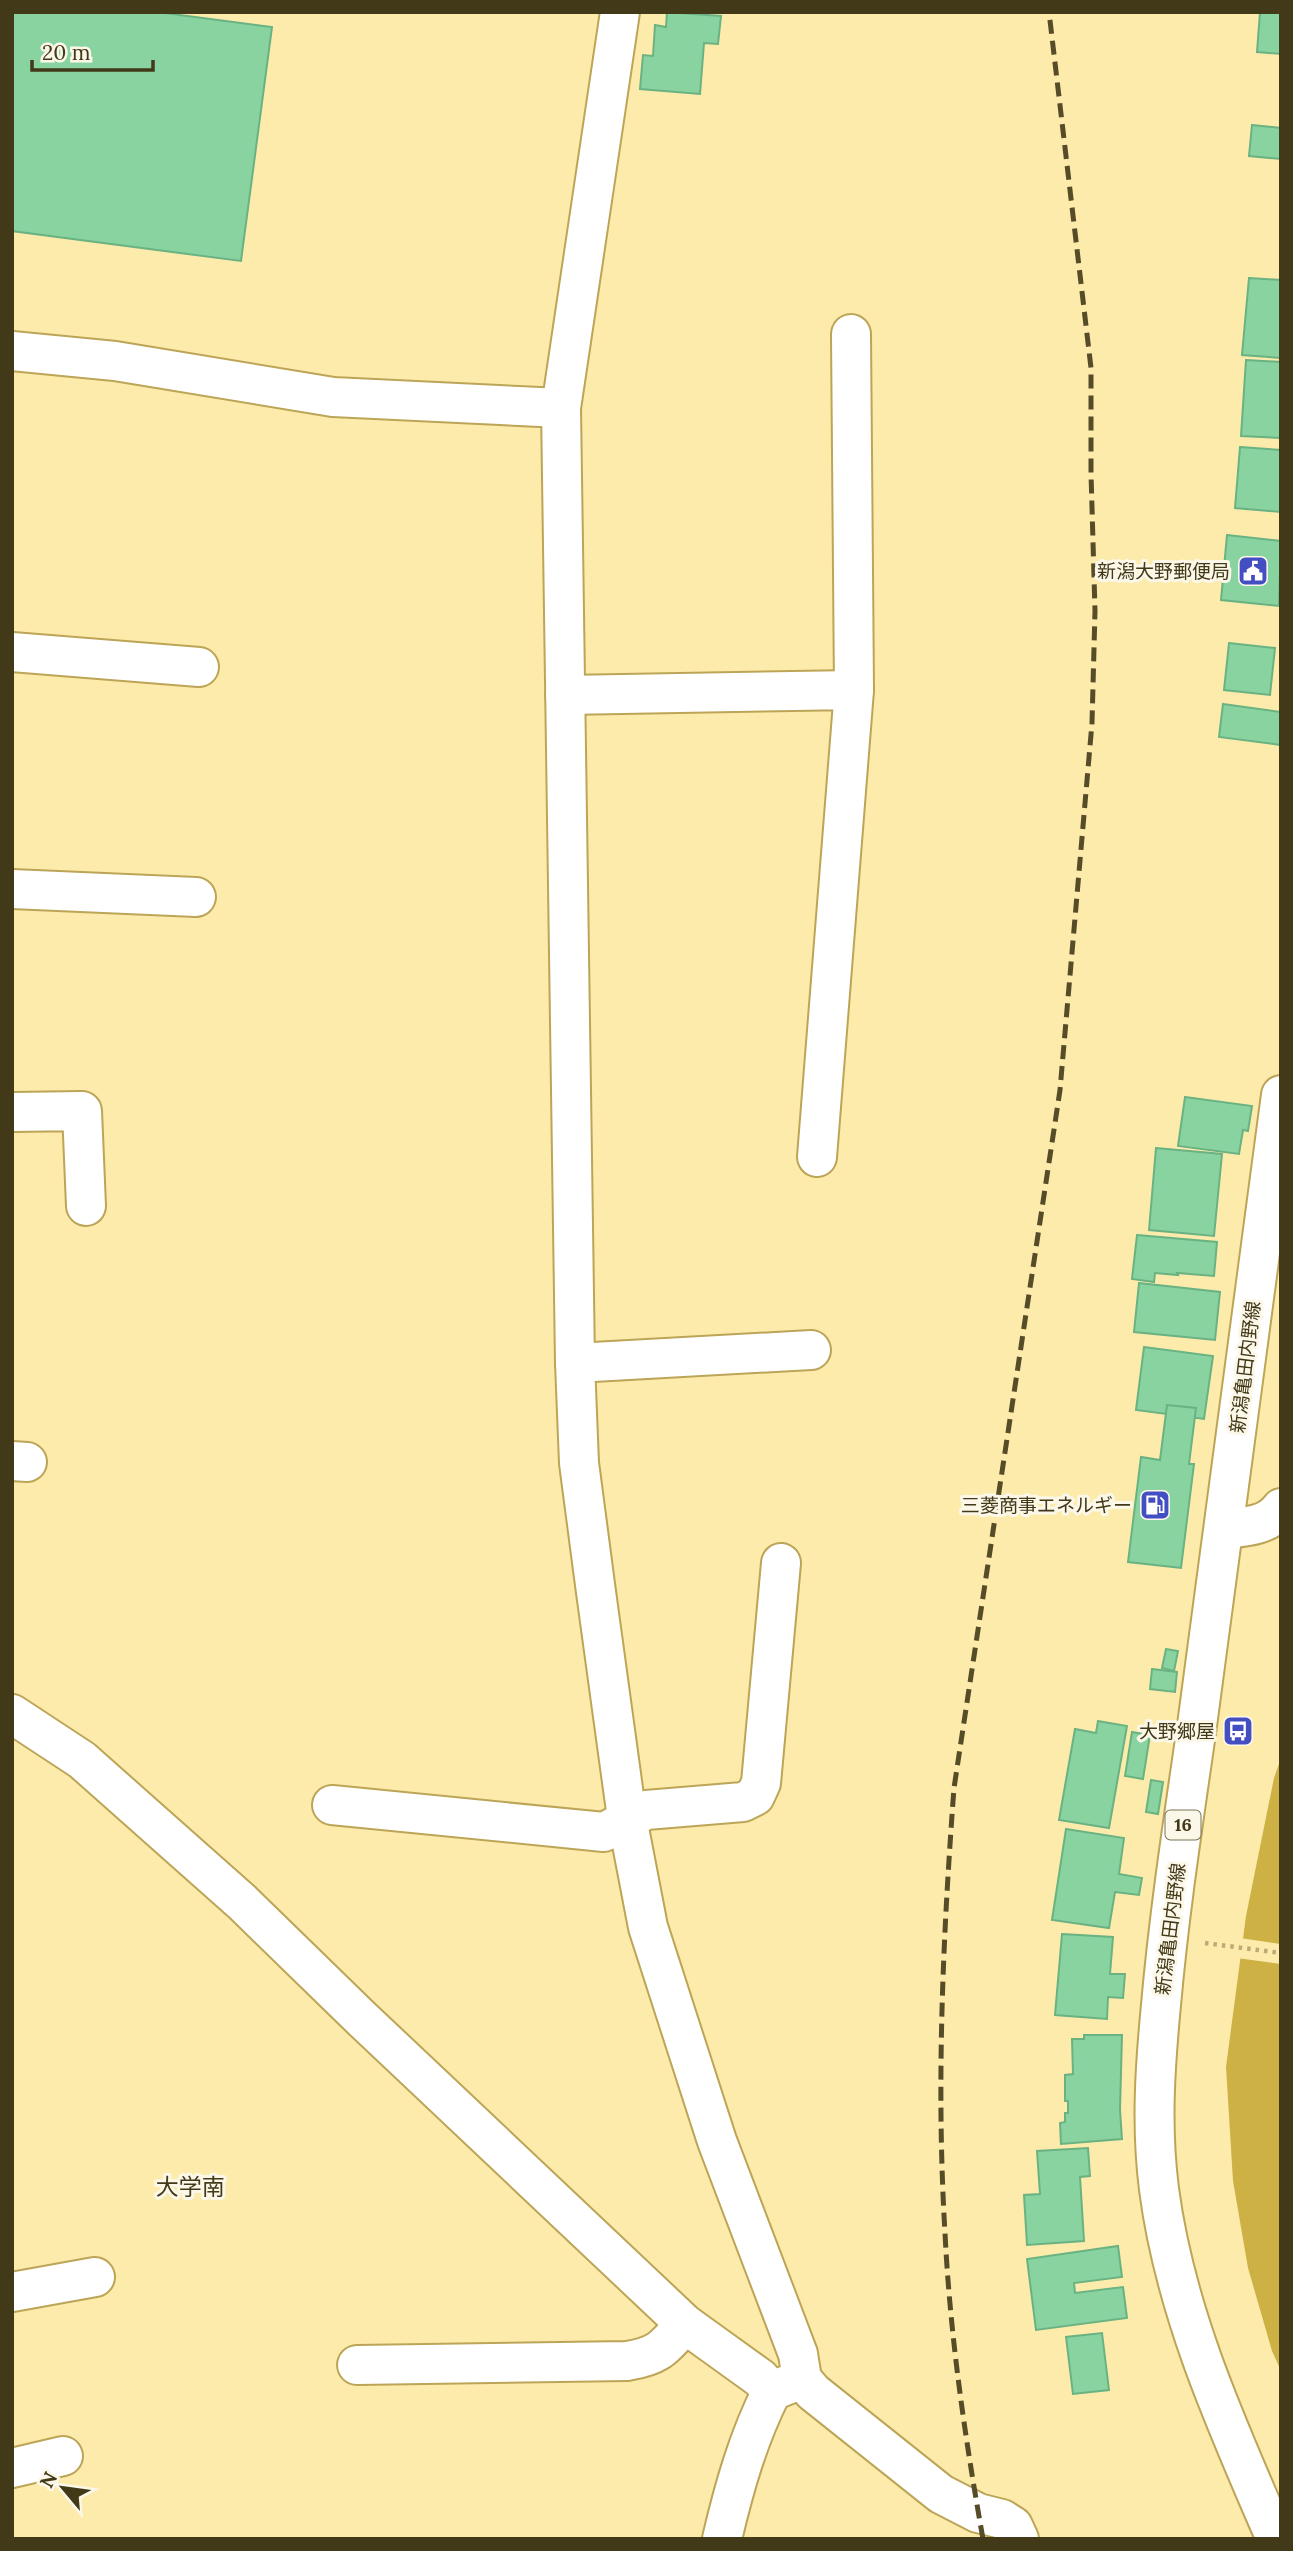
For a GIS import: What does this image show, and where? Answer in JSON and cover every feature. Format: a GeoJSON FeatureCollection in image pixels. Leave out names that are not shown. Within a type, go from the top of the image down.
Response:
{"type":"FeatureCollection","features":[{"type":"Feature","properties":{"kind":"street"},"geometry":{"type":"LineString","coordinates":[[620,12],[561,408],[575,1363],[579,1464],[627,1818],[648,1927],[717,2141],[798,2354],[787,2385],[762,2411],[738,2475],[722,2539]]}},
{"type":"Feature","properties":{"kind":"street"},"geometry":{"type":"LineString","coordinates":[[817,1157],[854,690],[851,334]]}},
{"type":"Feature","properties":{"kind":"street"},"geometry":{"type":"LineString","coordinates":[[12,351],[115,361],[333,397],[561,408]]}},
{"type":"Feature","properties":{"kind":"street"},"geometry":{"type":"LineString","coordinates":[[12,652],[199,667]]}},
{"type":"Feature","properties":{"kind":"street"},"geometry":{"type":"LineString","coordinates":[[565,695],[854,690]]}},
{"type":"Feature","properties":{"kind":"street"},"geometry":{"type":"LineString","coordinates":[[12,889],[196,897]]}},
{"type":"Feature","properties":{"kind":"street","name":"新潟亀田内野線"},"geometry":{"type":"LineString","coordinates":[[1276,2539],[1224,2419],[1185,2310],[1165,2226],[1153,2126],[1155,2068],[1167,1937],[1281,1095]]}},
{"type":"Feature","properties":{"kind":"street"},"geometry":{"type":"LineString","coordinates":[[12,1112],[82,1111],[86,1206]]}},
{"type":"Feature","properties":{"kind":"street"},"geometry":{"type":"LineString","coordinates":[[575,1363],[811,1350]]}},
{"type":"Feature","properties":{"kind":"street"},"geometry":{"type":"LineString","coordinates":[[1224,1528],[1254,1526],[1276,1514],[1281,1508]]}},
{"type":"Feature","properties":{"kind":"street"},"geometry":{"type":"LineString","coordinates":[[332,1805],[604,1832],[646,1810],[743,1802],[755,1796],[761,1783],[781,1563]]}},
{"type":"Feature","properties":{"kind":"street"},"geometry":{"type":"LineString","coordinates":[[12,1714],[82,1760],[242,1902],[685,2324],[760,2378],[813,2392],[941,2494],[978,2513],[1002,2519],[1013,2526],[1019,2539]]}},
{"type":"Feature","properties":{"kind":"street"},"geometry":{"type":"LineString","coordinates":[[12,2292],[95,2277]]}},
{"type":"Feature","properties":{"kind":"street"},"geometry":{"type":"LineString","coordinates":[[357,2365],[626,2361],[649,2358],[664,2347],[685,2324]]}},
{"type":"Feature","properties":{"kind":"street"},"geometry":{"type":"LineString","coordinates":[[12,2468],[63,2456]]}},
{"type":"Feature","properties":{"kind":"path"},"geometry":{"type":"LineString","coordinates":[[1207,1943],[1281,1953]]}},
{"type":"Feature","properties":{"kind":"shaded area"},"geometry":{"type":"Polygon","coordinates":[[[1281,1758],[1281,2371],[1272,2351],[1248,2268],[1233,2181],[1226,2067],[1246,1916],[1274,1778],[1281,1758]]]}},
{"type":"Feature","properties":{"kind":"pier"},"geometry":{"type":"Polygon","coordinates":[[[1240,1938],[1281,1944],[1281,1964],[1237,1958],[1240,1938]]]}},
{"type":"Feature","properties":{"kind":"building"},"geometry":{"type":"Polygon","coordinates":[[[12,12],[157,12],[272,27],[241,261],[12,231],[12,12]]]}},
{"type":"Feature","properties":{"kind":"building"},"geometry":{"type":"Polygon","coordinates":[[[667,12],[721,16],[718,44],[704,43],[700,94],[640,89],[643,55],[653,56],[655,25],[666,27],[667,12]]]}},
{"type":"Feature","properties":{"kind":"building"},"geometry":{"type":"Polygon","coordinates":[[[1260,12],[1281,12],[1281,54],[1257,52],[1260,12]]]}},
{"type":"Feature","properties":{"kind":"building"},"geometry":{"type":"Polygon","coordinates":[[[1252,125],[1281,128],[1281,159],[1249,156],[1252,125]]]}},
{"type":"Feature","properties":{"kind":"building"},"geometry":{"type":"Polygon","coordinates":[[[1249,278],[1281,280],[1281,358],[1242,355],[1249,278]]]}},
{"type":"Feature","properties":{"kind":"building"},"geometry":{"type":"Polygon","coordinates":[[[1246,360],[1281,362],[1281,438],[1241,436],[1246,360]]]}},
{"type":"Feature","properties":{"kind":"building"},"geometry":{"type":"Polygon","coordinates":[[[1240,447],[1281,450],[1281,512],[1235,508],[1240,447]]]}},
{"type":"Feature","properties":{"kind":"building"},"geometry":{"type":"Polygon","coordinates":[[[1227,535],[1281,541],[1279,606],[1221,600],[1227,535]]]}},
{"type":"Feature","properties":{"kind":"building"},"geometry":{"type":"Polygon","coordinates":[[[1229,643],[1275,648],[1270,695],[1224,690],[1229,643]]]}},
{"type":"Feature","properties":{"kind":"building"},"geometry":{"type":"Polygon","coordinates":[[[1223,704],[1281,712],[1281,745],[1219,737],[1223,704]]]}},
{"type":"Feature","properties":{"kind":"building"},"geometry":{"type":"Polygon","coordinates":[[[1185,1097],[1252,1106],[1248,1131],[1243,1130],[1239,1154],[1178,1146],[1185,1097]]]}},
{"type":"Feature","properties":{"kind":"building"},"geometry":{"type":"Polygon","coordinates":[[[1156,1148],[1222,1154],[1214,1236],[1149,1230],[1156,1148]]]}},
{"type":"Feature","properties":{"kind":"building"},"geometry":{"type":"Polygon","coordinates":[[[1137,1235],[1217,1242],[1214,1276],[1155,1273],[1154,1282],[1132,1279],[1137,1235]]]}},
{"type":"Feature","properties":{"kind":"building"},"geometry":{"type":"Polygon","coordinates":[[[1139,1283],[1220,1292],[1215,1340],[1134,1332],[1139,1283]]]}},
{"type":"Feature","properties":{"kind":"building"},"geometry":{"type":"Polygon","coordinates":[[[1144,1347],[1213,1356],[1204,1419],[1136,1410],[1144,1347]]]}},
{"type":"Feature","properties":{"kind":"building"},"geometry":{"type":"Polygon","coordinates":[[[1167,1405],[1196,1408],[1189,1464],[1194,1464],[1181,1568],[1128,1562],[1141,1457],[1160,1460],[1167,1405]]]}},
{"type":"Feature","properties":{"kind":"building"},"geometry":{"type":"Polygon","coordinates":[[[1166,1649],[1178,1651],[1174,1671],[1162,1668],[1166,1649]]]}},
{"type":"Feature","properties":{"kind":"building"},"geometry":{"type":"Polygon","coordinates":[[[1152,1669],[1177,1672],[1175,1692],[1150,1689],[1152,1669]]]}},
{"type":"Feature","properties":{"kind":"building"},"geometry":{"type":"Polygon","coordinates":[[[1098,1721],[1127,1726],[1109,1828],[1059,1820],[1075,1729],[1096,1733],[1098,1721]]]}},
{"type":"Feature","properties":{"kind":"building"},"geometry":{"type":"Polygon","coordinates":[[[1132,1732],[1150,1735],[1143,1779],[1125,1776],[1132,1732]]]}},
{"type":"Feature","properties":{"kind":"building"},"geometry":{"type":"Polygon","coordinates":[[[1151,1780],[1163,1782],[1158,1814],[1146,1812],[1151,1780]]]}},
{"type":"Feature","properties":{"kind":"building"},"geometry":{"type":"Polygon","coordinates":[[[1066,1829],[1124,1838],[1119,1874],[1142,1878],[1139,1895],[1115,1892],[1109,1928],[1052,1920],[1066,1829]]]}},
{"type":"Feature","properties":{"kind":"building"},"geometry":{"type":"Polygon","coordinates":[[[1062,1934],[1113,1937],[1110,1974],[1125,1974],[1123,1998],[1108,1997],[1107,2019],[1055,2015],[1062,1934]]]}},
{"type":"Feature","properties":{"kind":"building"},"geometry":{"type":"Polygon","coordinates":[[[1084,2035],[1122,2035],[1122,2139],[1061,2144],[1060,2123],[1065,2122],[1065,2113],[1068,2113],[1065,2075],[1073,2074],[1072,2039],[1084,2039],[1084,2035]]]}},
{"type":"Feature","properties":{"kind":"building"},"geometry":{"type":"Polygon","coordinates":[[[1088,2148],[1090,2176],[1080,2177],[1084,2241],[1027,2245],[1024,2195],[1040,2194],[1037,2151],[1088,2148]]]}},
{"type":"Feature","properties":{"kind":"building"},"geometry":{"type":"Polygon","coordinates":[[[1118,2246],[1122,2277],[1074,2283],[1075,2293],[1123,2287],[1127,2318],[1036,2330],[1027,2259],[1118,2246]]]}},
{"type":"Feature","properties":{"kind":"building"},"geometry":{"type":"Polygon","coordinates":[[[1102,2333],[1109,2390],[1073,2394],[1066,2337],[1102,2333]]]}},
{"type":"Feature","properties":{"kind":"railway"},"geometry":{"type":"LineString","coordinates":[[983,2539],[959,2386],[945,2233],[941,2066],[947,1899],[954,1788],[1060,1090],[1092,723],[1095,611],[1091,368],[1049,12]]}},
{"type":"Feature","properties":{"kind":"place","name":"新潟大野郵便局"},"geometry":{"type":"Point","coordinates":[1253,571]}},
{"type":"Feature","properties":{"kind":"place","name":"三菱商事エネルギー"},"geometry":{"type":"Point","coordinates":[1155,1505]}},
{"type":"Feature","properties":{"kind":"place","name":"大野郷屋"},"geometry":{"type":"Point","coordinates":[1238,1731]}},
{"type":"Feature","properties":{"kind":"district","name":"大学南"},"geometry":{"type":"Point","coordinates":[190,2187]}}]}
